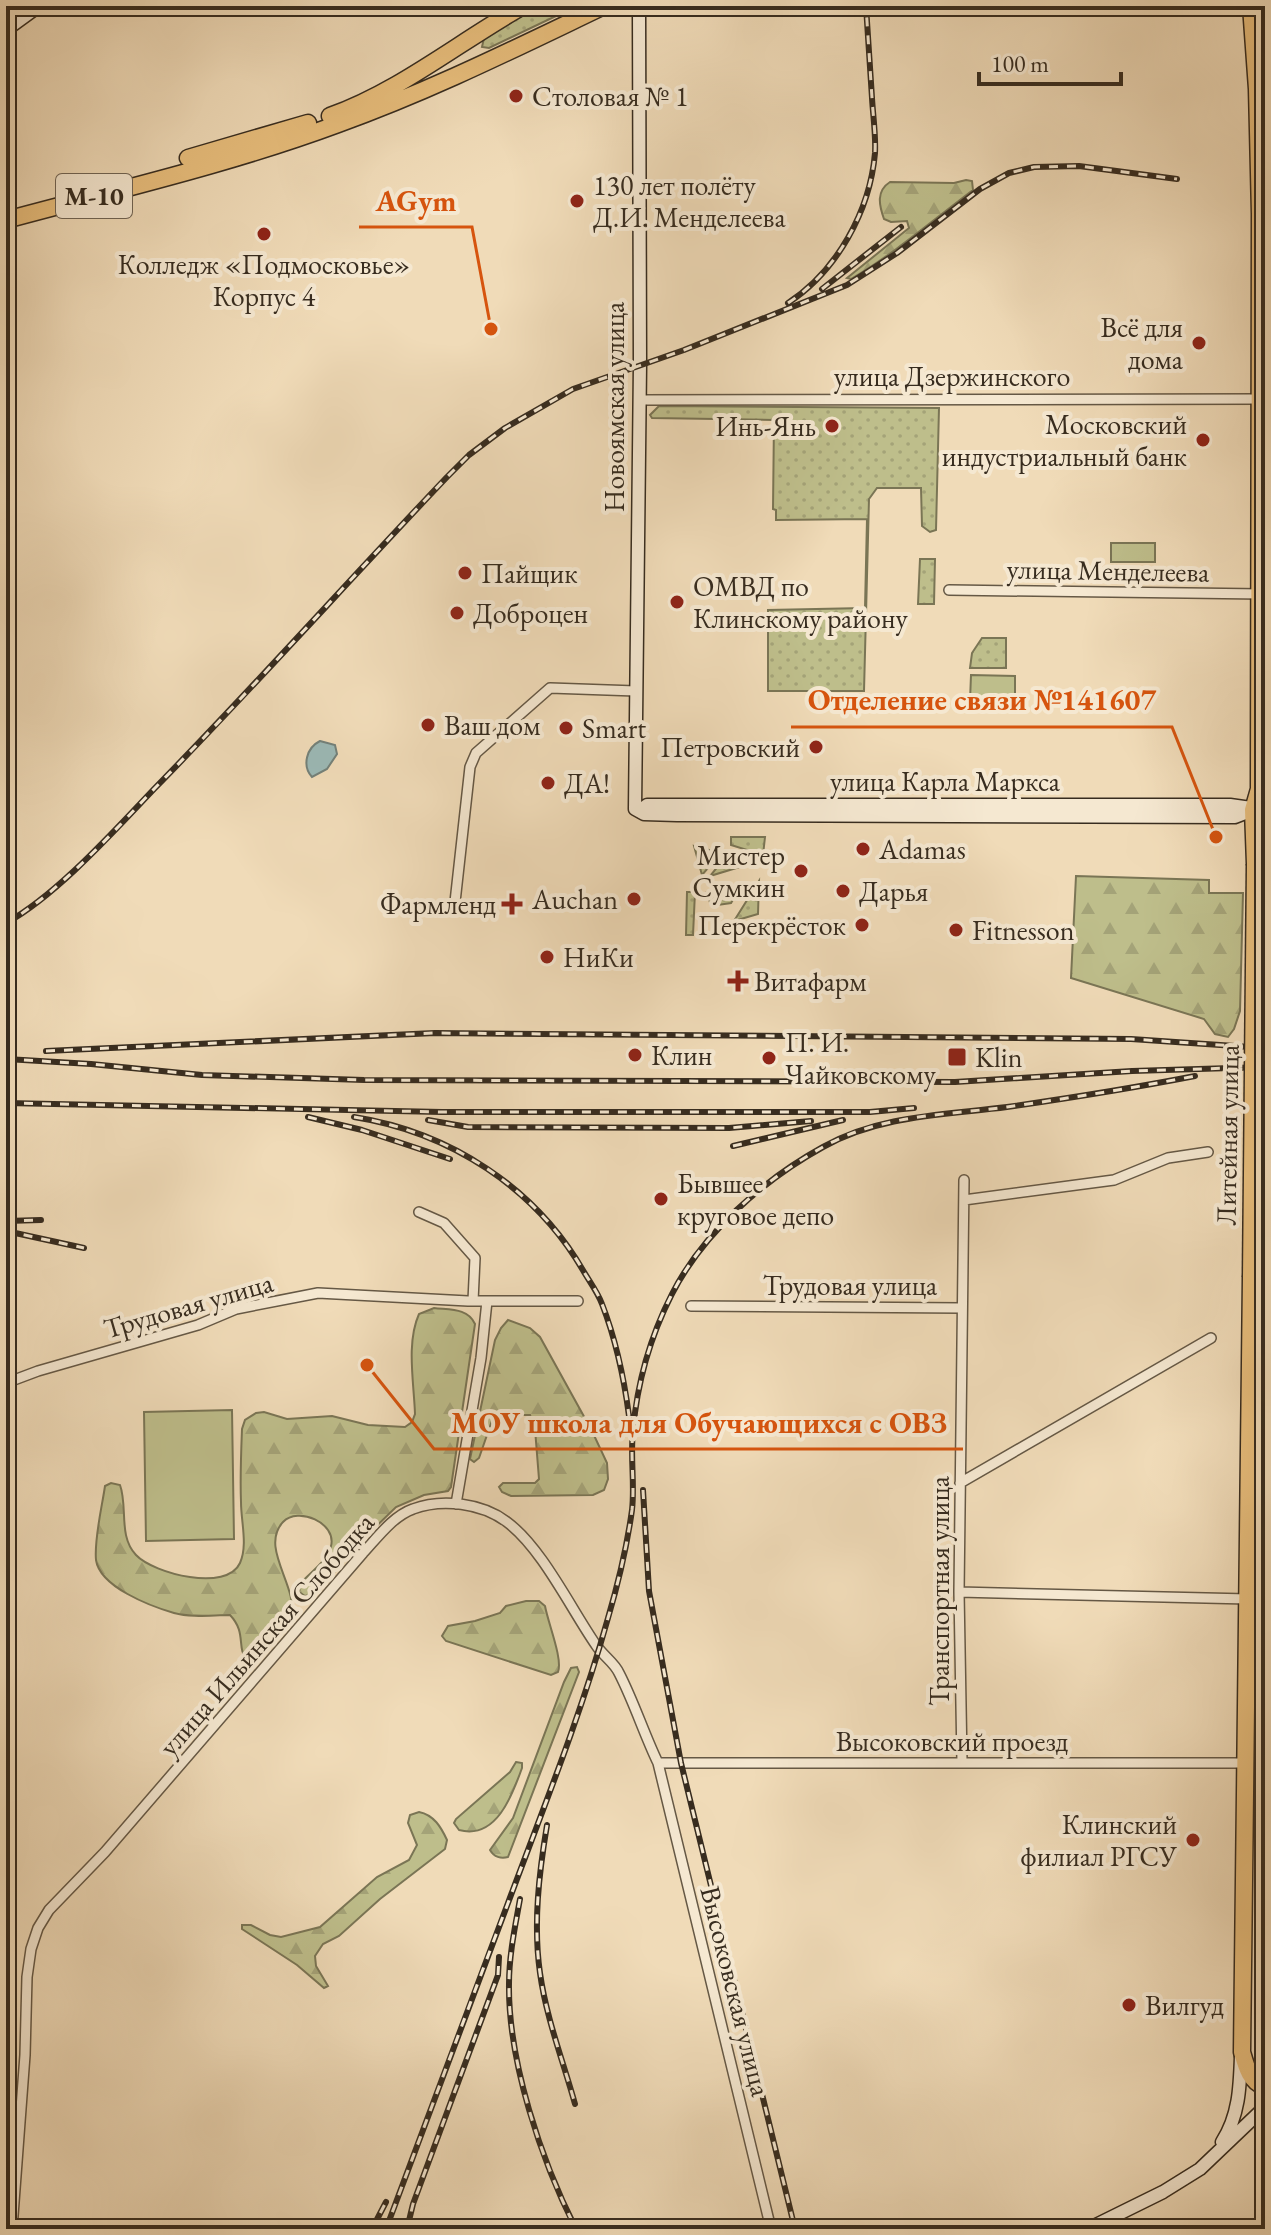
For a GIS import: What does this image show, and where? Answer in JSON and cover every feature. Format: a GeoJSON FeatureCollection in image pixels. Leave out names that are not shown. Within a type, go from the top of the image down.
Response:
{"type":"FeatureCollection","features":[{"type":"Feature","properties":{"kind":"highway","name":"М-10"},"geometry":{"type":"LineString","coordinates":[[6,209],[313,121],[361,104],[476,34],[502,11],[523,6]]}},
{"type":"Feature","properties":{"kind":"highway","name":"М-10"},"geometry":{"type":"LineString","coordinates":[[6,220],[316,132],[417,94],[604,6]]}},
{"type":"Feature","properties":{"kind":"highway","name":"Литейная улица"},"geometry":{"type":"LineString","coordinates":[[1242,2052],[1254,837],[1261,803],[1263,594],[1261,89],[1251,6]]}},
{"type":"Feature","properties":{"kind":"highway"},"geometry":{"type":"LineString","coordinates":[[476,34],[464,52],[465,58],[474,64],[490,62]]}},
{"type":"Feature","properties":{"kind":"highway"},"geometry":{"type":"LineString","coordinates":[[1247,1677],[1252,1668],[1265,1660]]}},
{"type":"Feature","properties":{"kind":"highway"},"geometry":{"type":"LineString","coordinates":[[1242,2052],[1248,2074],[1265,2087]]}},
{"type":"Feature","properties":{"kind":"street"},"geometry":{"type":"LineString","coordinates":[[6,30],[39,6]]}},
{"type":"Feature","properties":{"kind":"street","name":"Новоямская улица"},"geometry":{"type":"LineString","coordinates":[[637,809],[639,6]]}},
{"type":"Feature","properties":{"kind":"street","name":"улица Дзержинского"},"geometry":{"type":"LineString","coordinates":[[639,400],[1262,400]]}},
{"type":"Feature","properties":{"kind":"street","name":"улица Менделеева"},"geometry":{"type":"LineString","coordinates":[[949,590],[1263,594]]}},
{"type":"Feature","properties":{"kind":"street"},"geometry":{"type":"LineString","coordinates":[[455,902],[470,767],[476,753],[550,688],[636,691]]}},
{"type":"Feature","properties":{"kind":"street","name":"улица Карла Маркса"},"geometry":{"type":"LineString","coordinates":[[637,809],[647,805],[1261,803]]}},
{"type":"Feature","properties":{"kind":"street","name":"улица Карла Маркса"},"geometry":{"type":"LineString","coordinates":[[637,809],[644,814],[677,815],[1235,817],[1261,803]]}},
{"type":"Feature","properties":{"kind":"street"},"geometry":{"type":"LineString","coordinates":[[1235,817],[1250,826],[1254,837]]}},
{"type":"Feature","properties":{"kind":"street"},"geometry":{"type":"LineString","coordinates":[[964,1200],[1114,1180],[1168,1158],[1208,1152]]}},
{"type":"Feature","properties":{"kind":"street","name":"Транспортная улица"},"geometry":{"type":"LineString","coordinates":[[962,1762],[959,1592],[964,1180]]}},
{"type":"Feature","properties":{"kind":"street"},"geometry":{"type":"LineString","coordinates":[[419,1212],[444,1223],[475,1258],[473,1301]]}},
{"type":"Feature","properties":{"kind":"street","name":"Трудовая улица"},"geometry":{"type":"LineString","coordinates":[[6,1383],[198,1325],[236,1309],[318,1293],[473,1301],[578,1301]]}},
{"type":"Feature","properties":{"kind":"street"},"geometry":{"type":"LineString","coordinates":[[456,1504],[481,1358],[487,1301]]}},
{"type":"Feature","properties":{"kind":"street","name":"Трудовая улица"},"geometry":{"type":"LineString","coordinates":[[691,1306],[961,1308]]}},
{"type":"Feature","properties":{"kind":"street"},"geometry":{"type":"LineString","coordinates":[[960,1483],[1211,1338]]}},
{"type":"Feature","properties":{"kind":"street","name":"улица Ильинская Слободка"},"geometry":{"type":"LineString","coordinates":[[12,2229],[25,2055],[27,1977],[38,1928],[49,1910],[105,1852],[393,1522],[414,1508],[456,1504],[487,1511],[508,1523],[536,1554],[593,1641]]}},
{"type":"Feature","properties":{"kind":"street"},"geometry":{"type":"LineString","coordinates":[[959,1592],[1248,1599]]}},
{"type":"Feature","properties":{"kind":"street","name":"Высоковская улица"},"geometry":{"type":"LineString","coordinates":[[593,1641],[618,1670],[658,1763],[771,2229]]}},
{"type":"Feature","properties":{"kind":"street","name":"Высоковский проезд"},"geometry":{"type":"LineString","coordinates":[[658,1763],[1245,1763]]}},
{"type":"Feature","properties":{"kind":"street"},"geometry":{"type":"LineString","coordinates":[[1200,2169],[1234,2121],[1242,2052]]}},
{"type":"Feature","properties":{"kind":"street"},"geometry":{"type":"LineString","coordinates":[[1088,2229],[1163,2192],[1200,2169],[1265,2107]]}},
{"type":"Feature","properties":{"kind":"green space"},"geometry":{"type":"Polygon","coordinates":[[[539,6],[577,6],[489,48],[482,47],[484,38],[539,6]]]}},
{"type":"Feature","properties":{"kind":"green space"},"geometry":{"type":"Polygon","coordinates":[[[972,181],[973,190],[883,259],[851,279],[847,278],[909,228],[907,221],[884,219],[880,199],[882,190],[890,182],[954,183],[972,181]]]}},
{"type":"Feature","properties":{"kind":"green space"},"geometry":{"type":"Polygon","coordinates":[[[659,406],[939,408],[936,530],[930,532],[922,526],[921,488],[877,488],[869,499],[864,691],[768,691],[768,610],[865,608],[867,519],[776,520],[776,510],[773,509],[774,420],[652,418],[650,415],[659,406]]]}},
{"type":"Feature","properties":{"kind":"green space"},"geometry":{"type":"Polygon","coordinates":[[[1111,543],[1155,543],[1155,562],[1111,562],[1111,543]]]}},
{"type":"Feature","properties":{"kind":"green space"},"geometry":{"type":"Polygon","coordinates":[[[920,559],[935,559],[934,604],[918,604],[920,559]]]}},
{"type":"Feature","properties":{"kind":"green space"},"geometry":{"type":"Polygon","coordinates":[[[982,638],[1006,638],[1006,668],[970,668],[972,653],[982,638]]]}},
{"type":"Feature","properties":{"kind":"green space"},"geometry":{"type":"Polygon","coordinates":[[[971,675],[1015,676],[1015,701],[970,701],[971,675]]]}},
{"type":"Feature","properties":{"kind":"green space"},"geometry":{"type":"Polygon","coordinates":[[[731,837],[765,837],[763,855],[731,845],[731,837]]]}},
{"type":"Feature","properties":{"kind":"green space"},"geometry":{"type":"Polygon","coordinates":[[[694,846],[721,853],[702,875],[694,846]]]}},
{"type":"Feature","properties":{"kind":"green space"},"geometry":{"type":"Polygon","coordinates":[[[727,855],[756,862],[710,876],[727,855]]]}},
{"type":"Feature","properties":{"kind":"green space"},"geometry":{"type":"Polygon","coordinates":[[[1076,876],[1209,880],[1209,893],[1243,893],[1240,1011],[1228,1037],[1215,1034],[1204,1019],[1071,978],[1076,876]]]}},
{"type":"Feature","properties":{"kind":"green space"},"geometry":{"type":"Polygon","coordinates":[[[759,881],[758,914],[734,921],[759,881]]]}},
{"type":"Feature","properties":{"kind":"green space"},"geometry":{"type":"Polygon","coordinates":[[[687,892],[695,892],[693,935],[686,935],[687,892]]]}},
{"type":"Feature","properties":{"kind":"green space"},"geometry":{"type":"Polygon","coordinates":[[[707,892],[737,893],[731,903],[711,906],[707,892]]]}},
{"type":"Feature","properties":{"kind":"green space"},"geometry":{"type":"Polygon","coordinates":[[[434,1308],[463,1312],[475,1324],[451,1487],[448,1491],[424,1495],[396,1507],[353,1549],[317,1593],[305,1596],[299,1592],[300,1584],[326,1557],[331,1538],[322,1524],[306,1516],[290,1517],[283,1522],[275,1544],[290,1593],[291,1616],[281,1634],[256,1660],[247,1660],[244,1655],[238,1628],[230,1615],[174,1613],[128,1594],[106,1579],[96,1560],[96,1552],[105,1486],[111,1483],[120,1485],[130,1547],[145,1562],[173,1574],[190,1577],[221,1577],[233,1572],[240,1563],[244,1549],[241,1475],[245,1420],[264,1412],[287,1419],[332,1416],[368,1425],[405,1427],[412,1422],[415,1414],[412,1350],[415,1325],[419,1314],[434,1308]]]}},
{"type":"Feature","properties":{"kind":"green space"},"geometry":{"type":"Polygon","coordinates":[[[508,1320],[530,1328],[540,1337],[607,1463],[608,1479],[604,1490],[593,1495],[511,1496],[502,1492],[499,1487],[503,1483],[535,1483],[539,1479],[535,1429],[530,1415],[494,1415],[479,1458],[474,1462],[470,1459],[495,1340],[508,1320]]]}},
{"type":"Feature","properties":{"kind":"green space"},"geometry":{"type":"Polygon","coordinates":[[[232,1410],[234,1539],[146,1541],[144,1412],[232,1410]]]}},
{"type":"Feature","properties":{"kind":"green space"},"geometry":{"type":"Polygon","coordinates":[[[539,1601],[545,1606],[559,1666],[558,1672],[551,1675],[446,1641],[442,1636],[448,1626],[500,1613],[506,1606],[539,1601]]]}},
{"type":"Feature","properties":{"kind":"green space"},"geometry":{"type":"Polygon","coordinates":[[[577,1667],[579,1672],[508,1857],[498,1857],[490,1850],[513,1818],[564,1682],[571,1668],[577,1667]]]}},
{"type":"Feature","properties":{"kind":"green space"},"geometry":{"type":"Polygon","coordinates":[[[1265,1671],[1265,1829],[1254,1828],[1255,1695],[1256,1684],[1265,1671]]]}},
{"type":"Feature","properties":{"kind":"green space"},"geometry":{"type":"Polygon","coordinates":[[[516,1762],[522,1763],[522,1768],[501,1813],[483,1828],[459,1830],[454,1823],[456,1819],[510,1772],[516,1762]]]}},
{"type":"Feature","properties":{"kind":"green space"},"geometry":{"type":"Polygon","coordinates":[[[419,1812],[429,1816],[439,1826],[447,1840],[445,1849],[380,1899],[339,1936],[323,1944],[315,1956],[316,1966],[328,1986],[324,1988],[297,1965],[242,1929],[242,1925],[251,1925],[281,1937],[320,1927],[377,1877],[409,1860],[417,1845],[408,1823],[410,1815],[419,1812]]]}},
{"type":"Feature","properties":{"kind":"water"},"geometry":{"type":"Polygon","coordinates":[[[320,741],[335,745],[337,754],[327,769],[312,777],[307,768],[307,758],[311,748],[320,741]]]}},
{"type":"Feature","properties":{"kind":"railway"},"geometry":{"type":"LineString","coordinates":[[788,303],[806,290],[836,257],[858,218],[872,175],[875,146],[866,6]]}},
{"type":"Feature","properties":{"kind":"railway"},"geometry":{"type":"LineString","coordinates":[[6,923],[45,896],[84,861],[447,477],[469,455],[505,428],[573,389],[684,350],[847,285],[897,253],[980,189],[1009,173],[1034,167],[1079,166],[1177,179]]}},
{"type":"Feature","properties":{"kind":"railway"},"geometry":{"type":"LineString","coordinates":[[822,289],[901,227]]}},
{"type":"Feature","properties":{"kind":"railway"},"geometry":{"type":"LineString","coordinates":[[46,1051],[435,1033],[1131,1039],[1265,1048]]}},
{"type":"Feature","properties":{"kind":"railway"},"geometry":{"type":"LineString","coordinates":[[6,1059],[202,1075],[364,1080],[955,1082],[1132,1071],[1265,1067]]}},
{"type":"Feature","properties":{"kind":"railway"},"geometry":{"type":"LineString","coordinates":[[386,2229],[586,1690],[619,1578],[630,1524],[633,1500],[632,1441],[641,1378],[657,1327],[672,1294],[700,1250],[737,1210],[778,1175],[844,1136],[889,1122],[1031,1104],[1195,1076]]}},
{"type":"Feature","properties":{"kind":"railway"},"geometry":{"type":"LineString","coordinates":[[6,1103],[442,1112],[870,1112],[914,1108]]}},
{"type":"Feature","properties":{"kind":"railway"},"geometry":{"type":"LineString","coordinates":[[308,1117],[362,1130],[450,1159]]}},
{"type":"Feature","properties":{"kind":"railway"},"geometry":{"type":"LineString","coordinates":[[354,1117],[424,1136],[456,1150],[515,1190],[541,1214],[564,1242],[600,1300],[619,1359],[629,1416]]}},
{"type":"Feature","properties":{"kind":"railway"},"geometry":{"type":"LineString","coordinates":[[428,1120],[468,1127],[729,1128],[811,1121]]}},
{"type":"Feature","properties":{"kind":"railway"},"geometry":{"type":"LineString","coordinates":[[733,1146],[843,1120]]}},
{"type":"Feature","properties":{"kind":"railway"},"geometry":{"type":"LineString","coordinates":[[6,1221],[41,1220]]}},
{"type":"Feature","properties":{"kind":"railway"},"geometry":{"type":"LineString","coordinates":[[6,1231],[84,1248]]}},
{"type":"Feature","properties":{"kind":"railway"},"geometry":{"type":"LineString","coordinates":[[643,1490],[649,1591],[681,1763],[795,2229]]}},
{"type":"Feature","properties":{"kind":"railway"},"geometry":{"type":"LineString","coordinates":[[547,1825],[538,1899],[538,1955],[546,2006],[575,2104]]}},
{"type":"Feature","properties":{"kind":"railway"},"geometry":{"type":"LineString","coordinates":[[520,1899],[509,1973],[514,2045],[539,2141],[576,2229]]}},
{"type":"Feature","properties":{"kind":"railway"},"geometry":{"type":"LineString","coordinates":[[407,2229],[413,2204],[498,1975],[499,1957]]}},
{"type":"Feature","properties":{"kind":"railway"},"geometry":{"type":"LineString","coordinates":[[372,2229],[386,2202]]}},
{"type":"Feature","properties":{"kind":"place","name":"Столовая № 1"},"geometry":{"type":"Point","coordinates":[516,96]}},
{"type":"Feature","properties":{"kind":"place","name":"130 лет полёту Д.И. Менделеева"},"geometry":{"type":"Point","coordinates":[577,201]}},
{"type":"Feature","properties":{"kind":"place","name":"Колледж «Подмосковье» Корпус 4"},"geometry":{"type":"Point","coordinates":[264,234]}},
{"type":"Feature","properties":{"kind":"place","name":"AGym"},"geometry":{"type":"Point","coordinates":[491,329]}},
{"type":"Feature","properties":{"kind":"place","name":"Всё для дома"},"geometry":{"type":"Point","coordinates":[1199,343]}},
{"type":"Feature","properties":{"kind":"place","name":"Инь-Янь"},"geometry":{"type":"Point","coordinates":[832,426]}},
{"type":"Feature","properties":{"kind":"place","name":"Московский индустриальный банк"},"geometry":{"type":"Point","coordinates":[1203,440]}},
{"type":"Feature","properties":{"kind":"place","name":"Пайщик"},"geometry":{"type":"Point","coordinates":[465,573]}},
{"type":"Feature","properties":{"kind":"place","name":"ОМВД по Клинскому району"},"geometry":{"type":"Point","coordinates":[677,602]}},
{"type":"Feature","properties":{"kind":"place","name":"Доброцен"},"geometry":{"type":"Point","coordinates":[457,613]}},
{"type":"Feature","properties":{"kind":"place","name":"Ваш дом"},"geometry":{"type":"Point","coordinates":[428,725]}},
{"type":"Feature","properties":{"kind":"place","name":"Smart"},"geometry":{"type":"Point","coordinates":[566,728]}},
{"type":"Feature","properties":{"kind":"place","name":"Петровский"},"geometry":{"type":"Point","coordinates":[816,747]}},
{"type":"Feature","properties":{"kind":"place","name":"ДА!"},"geometry":{"type":"Point","coordinates":[548,783]}},
{"type":"Feature","properties":{"kind":"place","name":"Отделение связи №141607"},"geometry":{"type":"Point","coordinates":[1216,837]}},
{"type":"Feature","properties":{"kind":"place","name":"Adamas"},"geometry":{"type":"Point","coordinates":[863,849]}},
{"type":"Feature","properties":{"kind":"place","name":"Мистер Сумкин"},"geometry":{"type":"Point","coordinates":[801,871]}},
{"type":"Feature","properties":{"kind":"place","name":"Дарья"},"geometry":{"type":"Point","coordinates":[843,891]}},
{"type":"Feature","properties":{"kind":"place","name":"Auchan"},"geometry":{"type":"Point","coordinates":[634,899]}},
{"type":"Feature","properties":{"kind":"place","name":"Фармленд"},"geometry":{"type":"Point","coordinates":[512,904]}},
{"type":"Feature","properties":{"kind":"place","name":"Перекрёсток"},"geometry":{"type":"Point","coordinates":[862,925]}},
{"type":"Feature","properties":{"kind":"place","name":"Fitnesson"},"geometry":{"type":"Point","coordinates":[956,930]}},
{"type":"Feature","properties":{"kind":"place","name":"НиКи"},"geometry":{"type":"Point","coordinates":[547,957]}},
{"type":"Feature","properties":{"kind":"place","name":"Витафарм"},"geometry":{"type":"Point","coordinates":[738,981]}},
{"type":"Feature","properties":{"kind":"place","name":"Клин"},"geometry":{"type":"Point","coordinates":[635,1055]}},
{"type":"Feature","properties":{"kind":"place","name":"Klin"},"geometry":{"type":"Point","coordinates":[957,1057]}},
{"type":"Feature","properties":{"kind":"place","name":"П. И. Чайковскому"},"geometry":{"type":"Point","coordinates":[769,1058]}},
{"type":"Feature","properties":{"kind":"place","name":"Бывшее круговое депо"},"geometry":{"type":"Point","coordinates":[661,1199]}},
{"type":"Feature","properties":{"kind":"place","name":"МОУ школа для Обучающихся с ОВЗ"},"geometry":{"type":"Point","coordinates":[367,1365]}},
{"type":"Feature","properties":{"kind":"place","name":"Клинский филиал РГСУ"},"geometry":{"type":"Point","coordinates":[1193,1840]}},
{"type":"Feature","properties":{"kind":"place","name":"Вилгуд"},"geometry":{"type":"Point","coordinates":[1129,2005]}}]}
